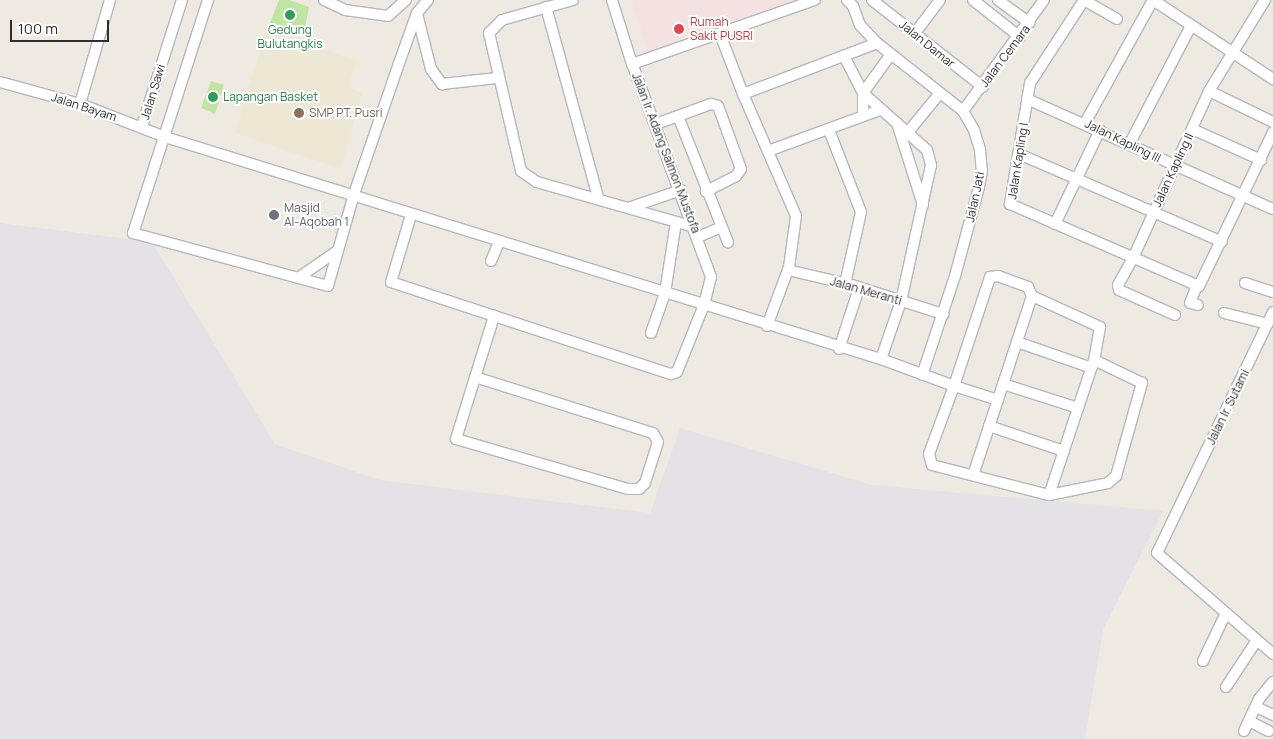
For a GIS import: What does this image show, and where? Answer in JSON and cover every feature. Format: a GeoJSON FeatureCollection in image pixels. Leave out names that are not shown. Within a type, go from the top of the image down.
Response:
{"type":"FeatureCollection","features":[{"type":"Feature","properties":{"kind":"street"},"geometry":{"type":"LineString","coordinates":[[80,104],[110,0]]}},
{"type":"Feature","properties":{"kind":"street","name":"Jalan Sawi"},"geometry":{"type":"LineString","coordinates":[[142,126],[182,0]]}},
{"type":"Feature","properties":{"kind":"street"},"geometry":{"type":"LineString","coordinates":[[208,0],[133,233],[328,286],[354,194],[417,13],[428,0]]}},
{"type":"Feature","properties":{"kind":"street"},"geometry":{"type":"LineString","coordinates":[[324,0],[345,10],[388,16],[406,0]]}},
{"type":"Feature","properties":{"kind":"street"},"geometry":{"type":"LineString","coordinates":[[573,0],[502,20],[492,26],[488,38],[521,171],[538,182],[598,197],[694,227]]}},
{"type":"Feature","properties":{"kind":"street","name":"Jalan Ir. Adang Salmon Mustofa"},"geometry":{"type":"LineString","coordinates":[[412,215],[390,282],[671,374],[677,372],[704,305],[711,276],[681,190],[632,64],[612,0]]}},
{"type":"Feature","properties":{"kind":"street"},"geometry":{"type":"LineString","coordinates":[[632,64],[815,0]]}},
{"type":"Feature","properties":{"kind":"street","name":"Jalan Damar"},"geometry":{"type":"LineString","coordinates":[[872,0],[983,86]]}},
{"type":"Feature","properties":{"kind":"street"},"geometry":{"type":"LineString","coordinates":[[915,33],[940,0]]}},
{"type":"Feature","properties":{"kind":"street"},"geometry":{"type":"LineString","coordinates":[[973,0],[1020,37]]}},
{"type":"Feature","properties":{"kind":"street"},"geometry":{"type":"LineString","coordinates":[[998,0],[1030,24]]}},
{"type":"Feature","properties":{"kind":"street","name":"Jalan Cemara"},"geometry":{"type":"LineString","coordinates":[[963,111],[1030,24],[1044,0]]}},
{"type":"Feature","properties":{"kind":"street"},"geometry":{"type":"LineString","coordinates":[[1084,0],[1118,19]]}},
{"type":"Feature","properties":{"kind":"street","name":"Jalan Kapling I"},"geometry":{"type":"LineString","coordinates":[[1084,0],[1030,84],[1010,204],[1197,285]]}},
{"type":"Feature","properties":{"kind":"street"},"geometry":{"type":"LineString","coordinates":[[1085,122],[1153,0],[1273,79]]}},
{"type":"Feature","properties":{"kind":"street","name":"Jalan Kapling II"},"geometry":{"type":"LineString","coordinates":[[1175,315],[1118,288],[1209,91],[1230,52],[1265,0]]}},
{"type":"Feature","properties":{"kind":"street","name":"Jalan Jati"},"geometry":{"type":"LineString","coordinates":[[854,2],[860,25],[878,44],[963,111],[974,130],[982,171],[943,314],[922,375]]}},
{"type":"Feature","properties":{"kind":"street"},"geometry":{"type":"LineString","coordinates":[[546,7],[598,197]]}},
{"type":"Feature","properties":{"kind":"street"},"geometry":{"type":"LineString","coordinates":[[417,13],[431,69],[442,84],[497,78]]}},
{"type":"Feature","properties":{"kind":"street"},"geometry":{"type":"LineString","coordinates":[[1130,144],[1191,26]]}},
{"type":"Feature","properties":{"kind":"street"},"geometry":{"type":"LineString","coordinates":[[720,34],[743,94],[796,216],[788,270],[767,326]]}},
{"type":"Feature","properties":{"kind":"street"},"geometry":{"type":"LineString","coordinates":[[743,94],[878,44]]}},
{"type":"Feature","properties":{"kind":"street"},"geometry":{"type":"LineString","coordinates":[[406,45],[424,46]]}},
{"type":"Feature","properties":{"kind":"street"},"geometry":{"type":"LineString","coordinates":[[864,114],[863,93],[890,54]]}},
{"type":"Feature","properties":{"kind":"street"},"geometry":{"type":"LineString","coordinates":[[844,56],[863,93],[927,150],[929,157],[924,208],[901,301],[880,359]]}},
{"type":"Feature","properties":{"kind":"street","name":"Jalan Bayam"},"geometry":{"type":"LineString","coordinates":[[0,82],[80,104],[142,126],[165,137],[354,194],[412,215],[704,305],[839,349],[880,359],[998,400]]}},
{"type":"Feature","properties":{"kind":"street"},"geometry":{"type":"LineString","coordinates":[[1209,91],[1273,122]]}},
{"type":"Feature","properties":{"kind":"street"},"geometry":{"type":"LineString","coordinates":[[908,132],[940,93]]}},
{"type":"Feature","properties":{"kind":"street","name":"Jalan Kapling III"},"geometry":{"type":"LineString","coordinates":[[1027,99],[1085,122],[1173,166],[1273,209]]}},
{"type":"Feature","properties":{"kind":"street"},"geometry":{"type":"LineString","coordinates":[[656,124],[715,104],[732,140],[739,172],[706,191]]}},
{"type":"Feature","properties":{"kind":"street"},"geometry":{"type":"LineString","coordinates":[[768,151],[829,130],[864,114],[880,110]]}},
{"type":"Feature","properties":{"kind":"street"},"geometry":{"type":"LineString","coordinates":[[678,116],[706,191],[728,242]]}},
{"type":"Feature","properties":{"kind":"street"},"geometry":{"type":"LineString","coordinates":[[897,122],[924,208]]}},
{"type":"Feature","properties":{"kind":"street"},"geometry":{"type":"LineString","coordinates":[[1192,129],[1261,160]]}},
{"type":"Feature","properties":{"kind":"street"},"geometry":{"type":"LineString","coordinates":[[829,130],[861,212],[845,284]]}},
{"type":"Feature","properties":{"kind":"street"},"geometry":{"type":"LineString","coordinates":[[1054,224],[1100,130]]}},
{"type":"Feature","properties":{"kind":"street"},"geometry":{"type":"LineString","coordinates":[[1198,306],[1190,303],[1197,285],[1202,284],[1273,132]]}},
{"type":"Feature","properties":{"kind":"street"},"geometry":{"type":"LineString","coordinates":[[1019,154],[1222,242]]}},
{"type":"Feature","properties":{"kind":"street"},"geometry":{"type":"LineString","coordinates":[[631,207],[681,190]]}},
{"type":"Feature","properties":{"kind":"street"},"geometry":{"type":"LineString","coordinates":[[651,333],[665,293],[676,222]]}},
{"type":"Feature","properties":{"kind":"street"},"geometry":{"type":"LineString","coordinates":[[698,237],[721,227]]}},
{"type":"Feature","properties":{"kind":"street"},"geometry":{"type":"LineString","coordinates":[[492,261],[499,242]]}},
{"type":"Feature","properties":{"kind":"street"},"geometry":{"type":"LineString","coordinates":[[298,278],[337,251]]}},
{"type":"Feature","properties":{"kind":"street","name":"Jalan Meranti"},"geometry":{"type":"LineString","coordinates":[[788,270],[845,284],[943,314]]}},
{"type":"Feature","properties":{"kind":"street"},"geometry":{"type":"LineString","coordinates":[[973,475],[1032,296],[1028,287],[998,276],[990,277],[954,386],[940,421],[930,461],[936,467],[1049,495],[1108,483],[1116,476],[1142,383],[1093,364],[1017,342]]}},
{"type":"Feature","properties":{"kind":"street"},"geometry":{"type":"LineString","coordinates":[[1245,283],[1273,292]]}},
{"type":"Feature","properties":{"kind":"street"},"geometry":{"type":"LineString","coordinates":[[839,349],[859,288]]}},
{"type":"Feature","properties":{"kind":"street"},"geometry":{"type":"LineString","coordinates":[[1032,296],[1098,323],[1093,364],[1049,495]]}},
{"type":"Feature","properties":{"kind":"street","name":"Jalan Ir. Sutami"},"geometry":{"type":"LineString","coordinates":[[1226,613],[1157,553],[1273,312]]}},
{"type":"Feature","properties":{"kind":"street"},"geometry":{"type":"LineString","coordinates":[[1224,313],[1268,324]]}},
{"type":"Feature","properties":{"kind":"street"},"geometry":{"type":"LineString","coordinates":[[475,377],[653,434],[658,442],[645,483],[639,489],[628,489],[456,439],[475,377],[494,316]]}},
{"type":"Feature","properties":{"kind":"street"},"geometry":{"type":"LineString","coordinates":[[1003,384],[1078,408]]}},
{"type":"Feature","properties":{"kind":"street"},"geometry":{"type":"LineString","coordinates":[[989,426],[1064,451]]}},
{"type":"Feature","properties":{"kind":"street"},"geometry":{"type":"LineString","coordinates":[[1203,661],[1226,613],[1273,654]]}},
{"type":"Feature","properties":{"kind":"street"},"geometry":{"type":"LineString","coordinates":[[1226,687],[1257,640]]}},
{"type":"Feature","properties":{"kind":"street"},"geometry":{"type":"LineString","coordinates":[[1244,731],[1256,707],[1273,682]]}},
{"type":"Feature","properties":{"kind":"street"},"geometry":{"type":"LineString","coordinates":[[1256,707],[1273,715]]}},
{"type":"Feature","properties":{"kind":"street"},"geometry":{"type":"LineString","coordinates":[[1249,721],[1269,732]]}},
{"type":"Feature","properties":{"kind":"shaded area","name":"Rumah Sakit PUSRI"},"geometry":{"type":"Polygon","coordinates":[[[631,0],[794,0],[649,55],[631,0]]]}},
{"type":"Feature","properties":{"kind":"shaded area","name":"SMP PT. Pusri"},"geometry":{"type":"Polygon","coordinates":[[[266,30],[357,61],[348,87],[362,93],[341,169],[235,133],[266,30]]]}},
{"type":"Feature","properties":{"kind":"shaded area"},"geometry":{"type":"Polygon","coordinates":[[[0,223],[152,242],[275,444],[380,480],[650,513],[680,428],[872,485],[1163,511],[1103,630],[1085,739],[0,739],[0,223]]]}},
{"type":"Feature","properties":{"kind":"green space","name":"Gedung Bulutangkis"},"geometry":{"type":"Polygon","coordinates":[[[279,0],[289,0],[309,7],[304,33],[270,23],[279,0]]]}},
{"type":"Feature","properties":{"kind":"green space","name":"Lapangan Basket"},"geometry":{"type":"Polygon","coordinates":[[[211,81],[224,85],[215,114],[201,108],[211,81]]]}},
{"type":"Feature","properties":{"kind":"place","name":"Gedung Bulutangkis"},"geometry":{"type":"Point","coordinates":[290,15]}},
{"type":"Feature","properties":{"kind":"place","name":"Rumah Sakit PUSRI"},"geometry":{"type":"Point","coordinates":[679,29]}},
{"type":"Feature","properties":{"kind":"place","name":"Lapangan Basket"},"geometry":{"type":"Point","coordinates":[213,97]}},
{"type":"Feature","properties":{"kind":"place","name":"SMP PT. Pusri"},"geometry":{"type":"Point","coordinates":[299,113]}},
{"type":"Feature","properties":{"kind":"place","name":"Masjid Al-Aqobah 1"},"geometry":{"type":"Point","coordinates":[274,215]}}]}
